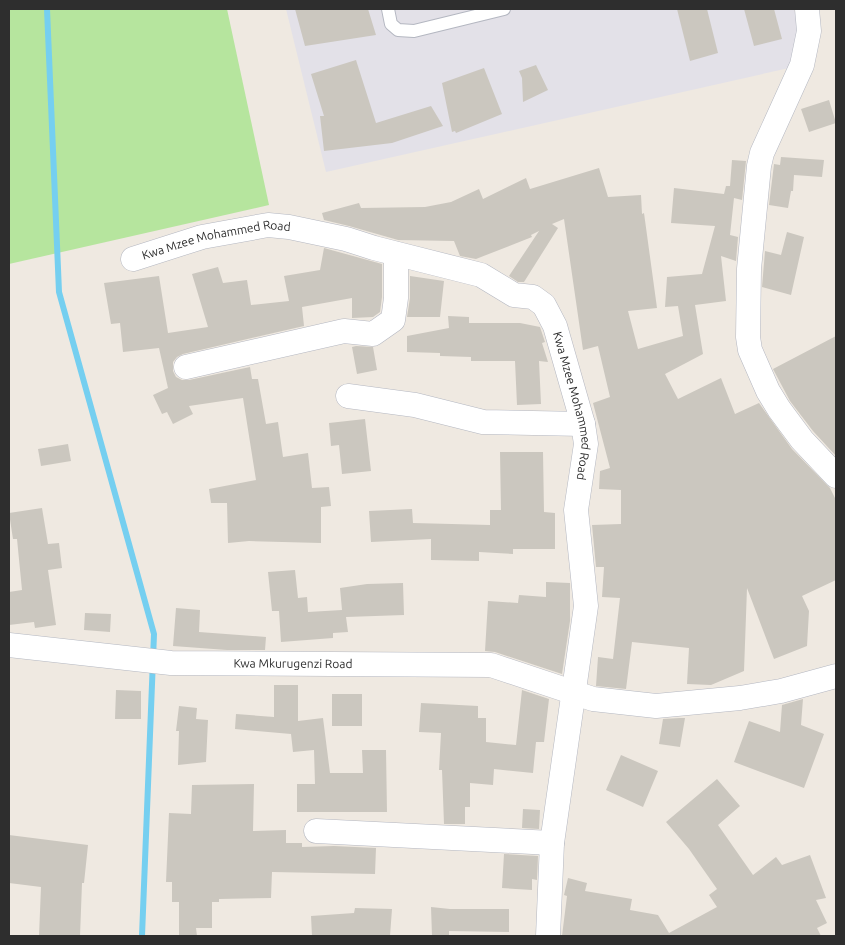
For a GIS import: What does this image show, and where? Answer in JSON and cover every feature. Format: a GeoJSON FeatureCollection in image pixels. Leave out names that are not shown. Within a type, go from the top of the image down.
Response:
{"type":"FeatureCollection","features":[{"type":"Feature","properties":{"kind":"street"},"geometry":{"type":"LineString","coordinates":[[807,9],[809,31],[802,65],[762,154],[759,166],[749,269],[748,337],[750,350],[758,370],[779,409],[802,440],[836,476]]}},
{"type":"Feature","properties":{"kind":"street","name":"Kwa Mzee Mohammed Road"},"geometry":{"type":"LineString","coordinates":[[133,259],[202,237],[268,225],[346,239],[396,254],[481,275],[514,295],[533,297],[544,305],[555,326],[583,424],[586,444],[576,510],[586,606],[552,843],[548,936]]}},
{"type":"Feature","properties":{"kind":"street"},"geometry":{"type":"LineString","coordinates":[[186,366],[344,331],[373,334],[393,320],[396,298],[396,254]]}},
{"type":"Feature","properties":{"kind":"street"},"geometry":{"type":"LineString","coordinates":[[348,396],[415,405],[483,422],[583,424]]}},
{"type":"Feature","properties":{"kind":"street","name":"Kwa Mkurugenzi Road"},"geometry":{"type":"LineString","coordinates":[[9,645],[171,663],[491,666],[593,699],[656,706],[740,698],[781,691],[836,676]]}},
{"type":"Feature","properties":{"kind":"street"},"geometry":{"type":"LineString","coordinates":[[316,831],[552,843]]}},
{"type":"Feature","properties":{"kind":"lane"},"geometry":{"type":"LineString","coordinates":[[388,9],[392,24],[398,30],[414,31],[504,9]]}},
{"type":"Feature","properties":{"kind":"shaded area"},"geometry":{"type":"Polygon","coordinates":[[[286,9],[794,9],[807,64],[326,172],[286,9]]]}},
{"type":"Feature","properties":{"kind":"green space"},"geometry":{"type":"Polygon","coordinates":[[[9,9],[227,9],[269,205],[9,264],[9,9]]]}},
{"type":"Feature","properties":{"kind":"building"},"geometry":{"type":"Polygon","coordinates":[[[295,9],[368,9],[376,35],[305,46],[295,9]]]}},
{"type":"Feature","properties":{"kind":"building"},"geometry":{"type":"Polygon","coordinates":[[[677,9],[707,9],[718,53],[690,61],[677,9]]]}},
{"type":"Feature","properties":{"kind":"building"},"geometry":{"type":"Polygon","coordinates":[[[744,9],[774,9],[782,39],[754,46],[744,9]]]}},
{"type":"Feature","properties":{"kind":"building"},"geometry":{"type":"Polygon","coordinates":[[[356,60],[376,123],[431,106],[443,126],[392,143],[324,151],[320,116],[324,116],[311,74],[356,60]]]}},
{"type":"Feature","properties":{"kind":"building"},"geometry":{"type":"Polygon","coordinates":[[[536,65],[548,90],[523,102],[522,78],[519,71],[536,65]]]}},
{"type":"Feature","properties":{"kind":"building"},"geometry":{"type":"Polygon","coordinates":[[[484,68],[502,114],[456,133],[455,131],[452,132],[442,83],[484,68]]]}},
{"type":"Feature","properties":{"kind":"building"},"geometry":{"type":"Polygon","coordinates":[[[829,100],[836,123],[809,132],[801,109],[829,100]]]}},
{"type":"Feature","properties":{"kind":"building"},"geometry":{"type":"Polygon","coordinates":[[[781,157],[824,160],[822,177],[794,175],[793,191],[791,191],[788,208],[769,205],[774,164],[780,165],[781,157]]]}},
{"type":"Feature","properties":{"kind":"building"},"geometry":{"type":"Polygon","coordinates":[[[732,160],[746,161],[742,200],[734,198],[730,235],[738,237],[736,261],[721,256],[726,301],[695,305],[703,354],[665,374],[678,399],[721,378],[735,414],[759,403],[792,449],[830,488],[836,500],[836,580],[802,596],[809,611],[807,646],[774,659],[747,588],[744,671],[711,685],[687,684],[689,648],[632,642],[626,689],[596,686],[598,657],[613,659],[620,598],[602,597],[604,567],[596,567],[592,525],[621,524],[621,490],[599,489],[600,471],[610,468],[593,403],[610,397],[598,346],[583,350],[564,219],[552,224],[558,228],[524,282],[518,282],[509,276],[539,231],[531,235],[532,237],[476,259],[460,256],[454,241],[398,240],[324,220],[322,213],[359,203],[361,208],[425,207],[451,202],[479,189],[483,199],[526,178],[530,189],[599,168],[608,197],[641,195],[642,214],[644,213],[657,308],[628,311],[638,349],[683,336],[678,306],[665,307],[667,277],[702,274],[715,226],[671,223],[674,188],[724,194],[726,186],[730,186],[732,160]]]}},
{"type":"Feature","properties":{"kind":"building"},"geometry":{"type":"Polygon","coordinates":[[[787,232],[804,237],[791,295],[762,287],[765,251],[781,255],[787,232]]]}},
{"type":"Feature","properties":{"kind":"building"},"geometry":{"type":"Polygon","coordinates":[[[324,248],[382,264],[380,312],[373,317],[352,318],[352,298],[302,307],[304,326],[183,354],[173,362],[173,371],[176,377],[182,380],[250,367],[252,379],[258,379],[266,424],[278,422],[283,457],[308,453],[312,488],[329,487],[331,506],[321,507],[321,543],[249,541],[228,543],[227,503],[211,503],[209,489],[256,480],[243,398],[189,406],[193,414],[173,424],[167,412],[162,414],[153,395],[168,388],[159,348],[123,352],[120,323],[111,324],[104,283],[159,276],[168,333],[208,327],[192,274],[218,267],[223,283],[247,280],[251,305],[289,301],[284,276],[320,270],[324,248]]]}},
{"type":"Feature","properties":{"kind":"building"},"geometry":{"type":"Polygon","coordinates":[[[410,276],[444,281],[440,317],[407,317],[410,298],[410,276]]]}},
{"type":"Feature","properties":{"kind":"building"},"geometry":{"type":"Polygon","coordinates":[[[448,316],[469,317],[469,323],[520,323],[540,327],[545,342],[542,343],[548,362],[539,361],[541,404],[517,405],[515,361],[471,361],[471,357],[440,356],[440,353],[407,352],[407,336],[449,328],[448,316]]]}},
{"type":"Feature","properties":{"kind":"building"},"geometry":{"type":"Polygon","coordinates":[[[836,336],[836,456],[813,431],[790,401],[773,369],[836,336]]]}},
{"type":"Feature","properties":{"kind":"building"},"geometry":{"type":"Polygon","coordinates":[[[352,347],[373,347],[377,370],[357,374],[352,347]]]}},
{"type":"Feature","properties":{"kind":"building"},"geometry":{"type":"Polygon","coordinates":[[[365,419],[371,471],[342,474],[339,445],[331,446],[329,423],[365,419]]]}},
{"type":"Feature","properties":{"kind":"building"},"geometry":{"type":"Polygon","coordinates":[[[68,444],[71,461],[41,466],[38,449],[68,444]]]}},
{"type":"Feature","properties":{"kind":"building"},"geometry":{"type":"Polygon","coordinates":[[[500,452],[543,452],[544,512],[555,513],[555,549],[513,549],[513,554],[479,552],[479,561],[431,560],[431,539],[371,542],[369,511],[412,509],[413,523],[490,525],[490,510],[501,510],[500,452]]]}},
{"type":"Feature","properties":{"kind":"building"},"geometry":{"type":"Polygon","coordinates":[[[42,508],[48,544],[59,543],[62,568],[48,570],[56,625],[35,628],[34,622],[9,625],[9,592],[22,590],[17,539],[13,539],[9,513],[42,508]]]}},
{"type":"Feature","properties":{"kind":"building"},"geometry":{"type":"Polygon","coordinates":[[[295,570],[298,598],[307,597],[308,612],[342,610],[340,588],[367,584],[403,583],[404,615],[346,617],[348,632],[333,633],[333,638],[281,642],[279,611],[272,611],[268,572],[295,570]]]}},
{"type":"Feature","properties":{"kind":"building"},"geometry":{"type":"Polygon","coordinates":[[[546,582],[570,583],[570,621],[562,674],[495,652],[485,651],[488,601],[518,603],[519,595],[546,597],[546,582]]]}},
{"type":"Feature","properties":{"kind":"building"},"geometry":{"type":"Polygon","coordinates":[[[176,608],[200,610],[199,632],[266,637],[265,650],[227,650],[173,646],[176,608]]]}},
{"type":"Feature","properties":{"kind":"building"},"geometry":{"type":"Polygon","coordinates":[[[85,613],[111,614],[110,632],[84,630],[85,613]]]}},
{"type":"Feature","properties":{"kind":"building"},"geometry":{"type":"Polygon","coordinates":[[[274,685],[298,685],[298,721],[323,718],[330,773],[363,773],[362,750],[386,750],[387,812],[297,812],[297,784],[315,784],[314,750],[293,752],[291,734],[235,729],[236,714],[274,717],[274,685]]]}},
{"type":"Feature","properties":{"kind":"building"},"geometry":{"type":"Polygon","coordinates":[[[116,690],[141,691],[141,719],[115,719],[116,690]]]}},
{"type":"Feature","properties":{"kind":"building"},"geometry":{"type":"Polygon","coordinates":[[[522,690],[549,699],[544,742],[536,742],[533,773],[494,769],[493,785],[470,783],[470,807],[465,807],[465,824],[444,824],[442,770],[439,770],[441,733],[419,732],[421,703],[478,706],[478,718],[486,718],[486,742],[516,745],[522,690]]]}},
{"type":"Feature","properties":{"kind":"building"},"geometry":{"type":"Polygon","coordinates":[[[332,694],[362,694],[362,726],[332,726],[332,694]]]}},
{"type":"Feature","properties":{"kind":"building"},"geometry":{"type":"Polygon","coordinates":[[[803,699],[801,725],[824,734],[804,788],[734,762],[749,721],[780,732],[782,705],[803,699]]]}},
{"type":"Feature","properties":{"kind":"building"},"geometry":{"type":"Polygon","coordinates":[[[179,706],[197,708],[196,719],[208,720],[206,762],[178,765],[179,731],[176,731],[179,706]]]}},
{"type":"Feature","properties":{"kind":"building"},"geometry":{"type":"Polygon","coordinates":[[[685,718],[680,747],[659,744],[663,719],[685,718]]]}},
{"type":"Feature","properties":{"kind":"building"},"geometry":{"type":"Polygon","coordinates":[[[621,755],[658,771],[643,807],[606,790],[621,755]]]}},
{"type":"Feature","properties":{"kind":"building"},"geometry":{"type":"Polygon","coordinates":[[[717,779],[740,806],[718,825],[753,875],[776,857],[782,865],[810,855],[826,898],[816,900],[827,923],[817,928],[821,936],[562,936],[567,896],[564,895],[568,878],[587,883],[585,891],[632,899],[630,910],[658,915],[669,933],[717,907],[709,895],[717,889],[689,849],[666,822],[717,779]]]}},
{"type":"Feature","properties":{"kind":"building"},"geometry":{"type":"Polygon","coordinates":[[[254,784],[253,831],[286,830],[286,843],[302,843],[302,847],[376,848],[375,874],[272,872],[271,898],[219,899],[219,902],[212,902],[212,928],[196,928],[197,936],[179,936],[179,902],[172,902],[172,882],[166,882],[169,813],[191,814],[192,785],[254,784]]]}},
{"type":"Feature","properties":{"kind":"building"},"geometry":{"type":"Polygon","coordinates":[[[523,809],[540,810],[539,829],[522,828],[523,809]]]}},
{"type":"Feature","properties":{"kind":"building"},"geometry":{"type":"Polygon","coordinates":[[[9,835],[88,845],[84,883],[82,883],[80,936],[39,936],[41,887],[9,883],[9,835]]]}},
{"type":"Feature","properties":{"kind":"building"},"geometry":{"type":"Polygon","coordinates":[[[504,854],[538,856],[537,880],[532,879],[532,890],[502,888],[504,854]]]}},
{"type":"Feature","properties":{"kind":"building"},"geometry":{"type":"Polygon","coordinates":[[[431,907],[450,909],[509,909],[509,932],[449,931],[449,936],[432,936],[431,907]]]}},
{"type":"Feature","properties":{"kind":"building"},"geometry":{"type":"Polygon","coordinates":[[[355,908],[392,909],[390,936],[312,936],[311,916],[354,913],[355,908]]]}},
{"type":"Feature","properties":{"kind":"waterway"},"geometry":{"type":"LineString","coordinates":[[47,9],[59,292],[154,634],[142,936]]}}]}
